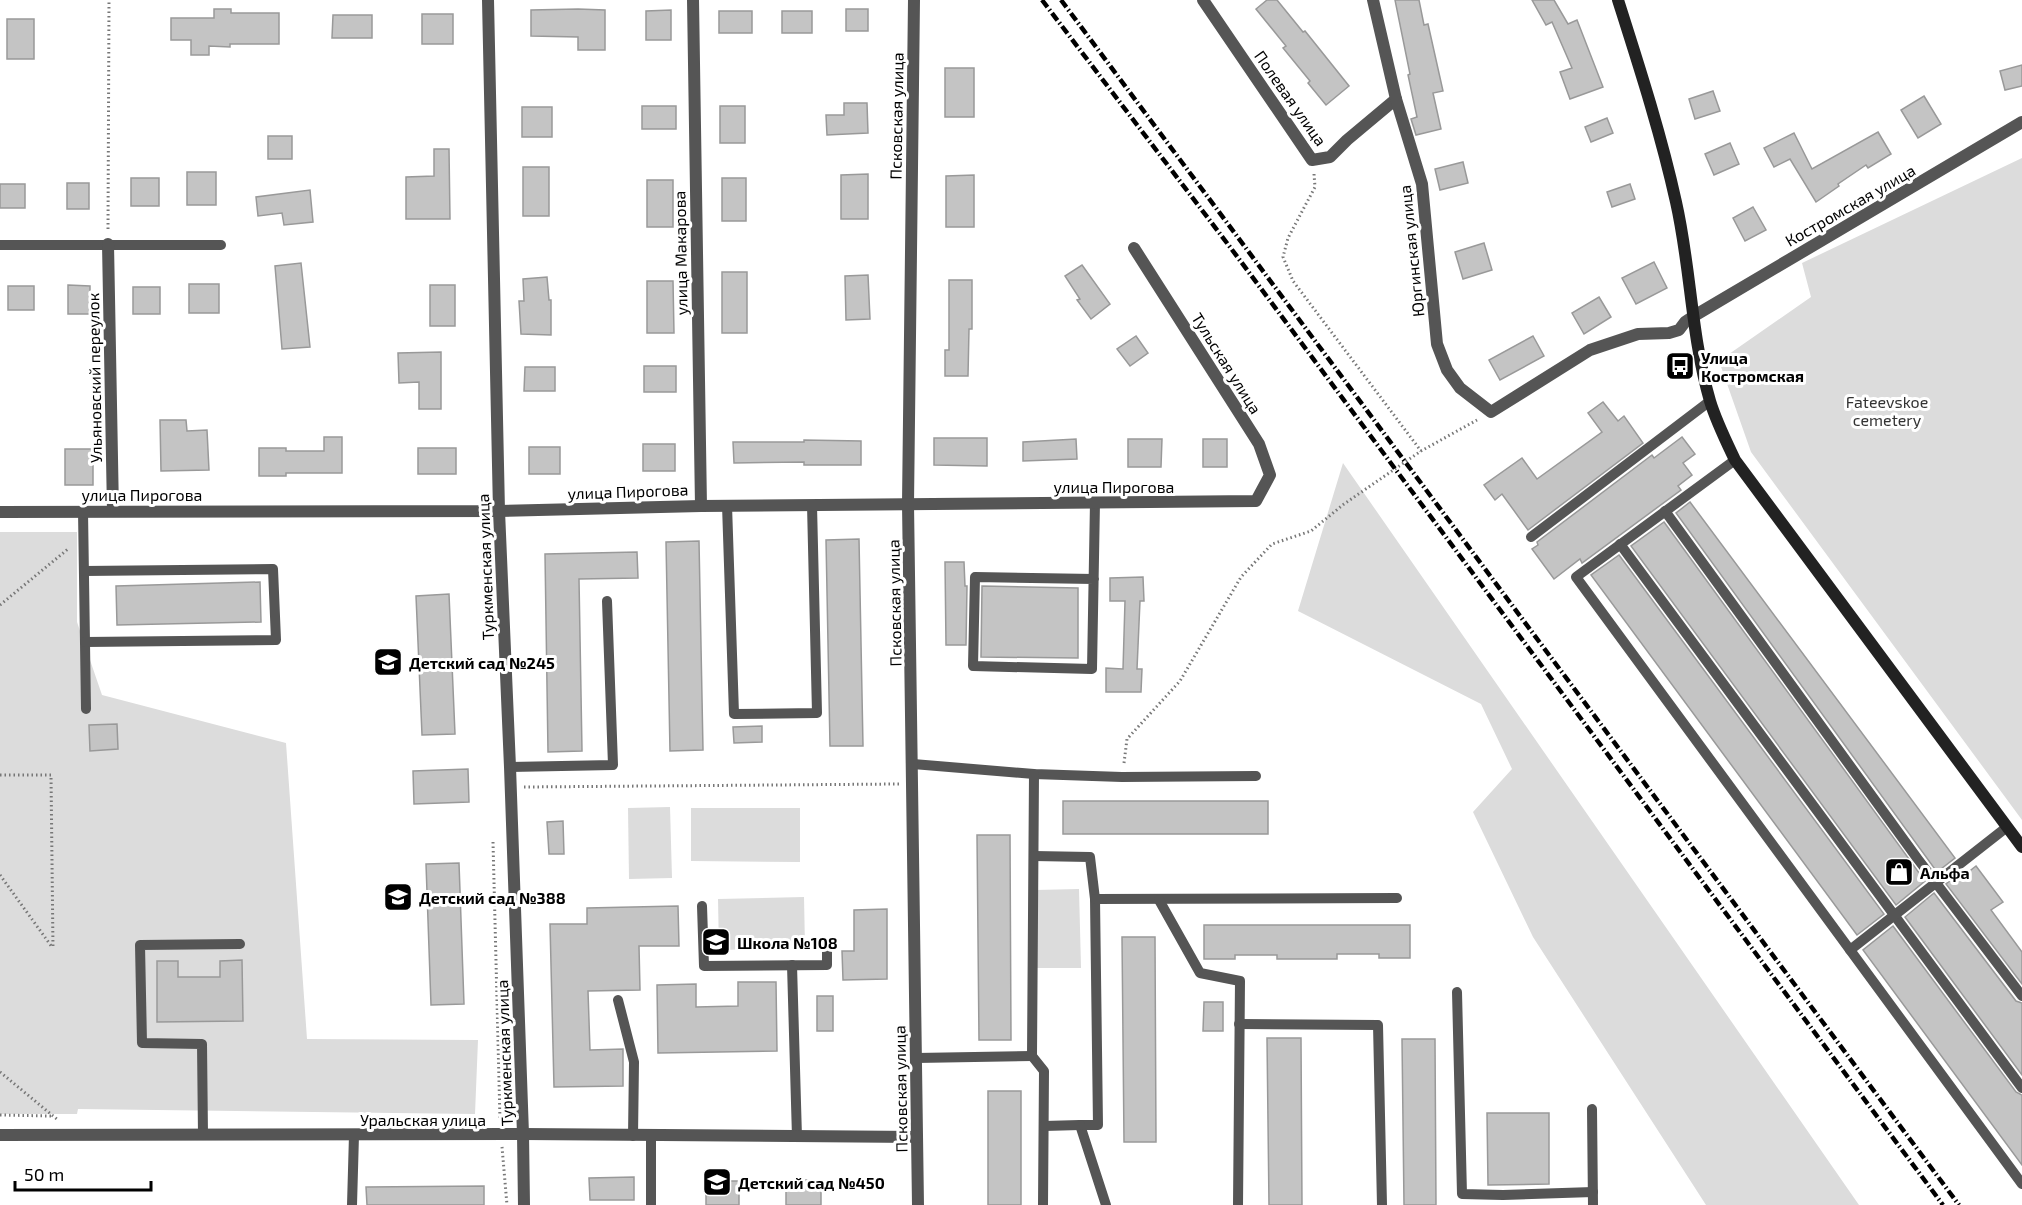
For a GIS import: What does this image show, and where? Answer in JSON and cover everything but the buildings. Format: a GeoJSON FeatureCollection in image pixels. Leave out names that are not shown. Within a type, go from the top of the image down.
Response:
{"type":"FeatureCollection","features":[{"type":"Feature","properties":{"kind":"street","name":"Туркменская улица"},"geometry":{"type":"LineString","coordinates":[[488,0],[499,511],[524,1205]]}},
{"type":"Feature","properties":{"kind":"street","name":"улица Макарова"},"geometry":{"type":"LineString","coordinates":[[693,0],[701,506]]}},
{"type":"Feature","properties":{"kind":"street","name":"Псковская улица"},"geometry":{"type":"LineString","coordinates":[[914,0],[908,504],[918,1205]]}},
{"type":"Feature","properties":{"kind":"street","name":"Полевая улица"},"geometry":{"type":"LineString","coordinates":[[1203,0],[1312,160],[1330,157],[1396,99]]}},
{"type":"Feature","properties":{"kind":"street","name":"Юргинская улица"},"geometry":{"type":"LineString","coordinates":[[1373,0],[1396,99],[1422,184],[1437,344],[1447,370],[1460,388],[1491,412]]}},
{"type":"Feature","properties":{"kind":"street"},"geometry":{"type":"LineString","coordinates":[[1618,0],[1665,155],[1677,203],[1701,360],[1710,401],[1722,433],[1735,460],[2022,847]]}},
{"type":"Feature","properties":{"kind":"street","name":"Костромская улица"},"geometry":{"type":"LineString","coordinates":[[1491,412],[1590,350],[1638,334],[1669,333],[1679,330],[1694,316],[2022,122]]}},
{"type":"Feature","properties":{"kind":"street","name":"Ульяновский переулок"},"geometry":{"type":"LineString","coordinates":[[108,244],[114,511]]}},
{"type":"Feature","properties":{"kind":"street","name":"Тульская улица"},"geometry":{"type":"LineString","coordinates":[[1134,248],[1258,444],[1270,475],[1256,501]]}},
{"type":"Feature","properties":{"kind":"street","name":"улица Пирогова"},"geometry":{"type":"LineString","coordinates":[[0,512],[499,511],[727,505],[1256,501]]}},
{"type":"Feature","properties":{"kind":"street","name":"Уральская улица"},"geometry":{"type":"LineString","coordinates":[[0,1135],[501,1136],[523,1134],[917,1137]]}},
{"type":"Feature","properties":{"kind":"lane"},"geometry":{"type":"LineString","coordinates":[[0,245],[221,246]]}},
{"type":"Feature","properties":{"kind":"lane"},"geometry":{"type":"LineString","coordinates":[[1530,537],[1710,401]]}},
{"type":"Feature","properties":{"kind":"lane"},"geometry":{"type":"LineString","coordinates":[[1735,460],[1576,577],[2022,1184]]}},
{"type":"Feature","properties":{"kind":"lane"},"geometry":{"type":"LineString","coordinates":[[1094,579],[975,577],[973,666],[1092,669],[1094,579],[1095,502]]}},
{"type":"Feature","properties":{"kind":"lane"},"geometry":{"type":"LineString","coordinates":[[727,505],[734,714],[817,712],[812,505]]}},
{"type":"Feature","properties":{"kind":"lane"},"geometry":{"type":"LineString","coordinates":[[83,511],[86,709]]}},
{"type":"Feature","properties":{"kind":"lane"},"geometry":{"type":"LineString","coordinates":[[1665,511],[1915,859],[1937,882],[2022,996]]}},
{"type":"Feature","properties":{"kind":"lane"},"geometry":{"type":"LineString","coordinates":[[1620,544],[2022,1088]]}},
{"type":"Feature","properties":{"kind":"lane"},"geometry":{"type":"LineString","coordinates":[[84,571],[273,569],[276,640],[85,642]]}},
{"type":"Feature","properties":{"kind":"lane"},"geometry":{"type":"LineString","coordinates":[[510,767],[613,765],[607,601]]}},
{"type":"Feature","properties":{"kind":"lane"},"geometry":{"type":"LineString","coordinates":[[913,764],[1034,774],[1122,777],[1256,776]]}},
{"type":"Feature","properties":{"kind":"lane"},"geometry":{"type":"LineString","coordinates":[[1034,774],[1032,1056],[1044,1071],[1043,1205]]}},
{"type":"Feature","properties":{"kind":"lane"},"geometry":{"type":"LineString","coordinates":[[1850,950],[2007,826]]}},
{"type":"Feature","properties":{"kind":"lane"},"geometry":{"type":"LineString","coordinates":[[1034,856],[1090,856],[1095,899],[1098,1125],[1044,1126]]}},
{"type":"Feature","properties":{"kind":"lane"},"geometry":{"type":"LineString","coordinates":[[1095,899],[1397,898]]}},
{"type":"Feature","properties":{"kind":"lane"},"geometry":{"type":"LineString","coordinates":[[1159,900],[1200,973],[1240,981],[1238,1205]]}},
{"type":"Feature","properties":{"kind":"lane"},"geometry":{"type":"LineString","coordinates":[[702,906],[704,966],[827,965],[827,943]]}},
{"type":"Feature","properties":{"kind":"lane"},"geometry":{"type":"LineString","coordinates":[[203,1135],[202,1044],[142,1042],[140,945],[240,944]]}},
{"type":"Feature","properties":{"kind":"lane"},"geometry":{"type":"LineString","coordinates":[[792,965],[797,1137]]}},
{"type":"Feature","properties":{"kind":"lane"},"geometry":{"type":"LineString","coordinates":[[1457,992],[1462,1194],[1503,1200],[1593,1192]]}},
{"type":"Feature","properties":{"kind":"lane"},"geometry":{"type":"LineString","coordinates":[[618,1000],[634,1062],[633,1136]]}},
{"type":"Feature","properties":{"kind":"lane"},"geometry":{"type":"LineString","coordinates":[[1239,1024],[1378,1025],[1382,1205]]}},
{"type":"Feature","properties":{"kind":"lane"},"geometry":{"type":"LineString","coordinates":[[916,1058],[1032,1056]]}},
{"type":"Feature","properties":{"kind":"lane"},"geometry":{"type":"LineString","coordinates":[[1592,1109],[1593,1205]]}},
{"type":"Feature","properties":{"kind":"lane"},"geometry":{"type":"LineString","coordinates":[[1080,1125],[1106,1205]]}},
{"type":"Feature","properties":{"kind":"lane"},"geometry":{"type":"LineString","coordinates":[[352,1205],[354,1136]]}},
{"type":"Feature","properties":{"kind":"lane"},"geometry":{"type":"LineString","coordinates":[[651,1136],[651,1205]]}},
{"type":"Feature","properties":{"kind":"path"},"geometry":{"type":"LineString","coordinates":[[108,244],[109,0]]}},
{"type":"Feature","properties":{"kind":"path"},"geometry":{"type":"LineString","coordinates":[[1312,160],[1315,187],[1288,238],[1283,257],[1293,281],[1421,450]]}},
{"type":"Feature","properties":{"kind":"path"},"geometry":{"type":"LineString","coordinates":[[1122,777],[1127,739],[1180,681],[1241,577],[1272,544],[1311,531],[1344,504],[1421,450],[1491,412]]}},
{"type":"Feature","properties":{"kind":"path"},"geometry":{"type":"LineString","coordinates":[[0,605],[83,537]]}},
{"type":"Feature","properties":{"kind":"path"},"geometry":{"type":"LineString","coordinates":[[0,775],[51,775],[53,949],[0,875]]}},
{"type":"Feature","properties":{"kind":"path"},"geometry":{"type":"LineString","coordinates":[[510,787],[913,784]]}},
{"type":"Feature","properties":{"kind":"path"},"geometry":{"type":"LineString","coordinates":[[493,842],[501,1136],[507,1205]]}},
{"type":"Feature","properties":{"kind":"path"},"geometry":{"type":"LineString","coordinates":[[0,1072],[76,1135]]}},
{"type":"Feature","properties":{"kind":"path"},"geometry":{"type":"LineString","coordinates":[[0,1115],[53,1116]]}},
{"type":"Feature","properties":{"kind":"green space","name":"Fateevskoe cemetery"},"geometry":{"type":"Polygon","coordinates":[[[2022,158],[2022,820],[1751,452],[1719,361],[1811,297],[1802,263],[2022,158]]]}},
{"type":"Feature","properties":{"kind":"green space"},"geometry":{"type":"Polygon","coordinates":[[[1343,463],[1859,1205],[1706,1205],[1533,937],[1473,812],[1512,769],[1481,704],[1298,611],[1343,463]]]}},
{"type":"Feature","properties":{"kind":"green space"},"geometry":{"type":"Polygon","coordinates":[[[0,532],[77,532],[77,622],[102,695],[286,743],[307,1039],[478,1040],[475,1114],[78,1109],[77,1114],[0,1114],[0,532]]]}},
{"type":"Feature","properties":{"kind":"green space"},"geometry":{"type":"Polygon","coordinates":[[[670,807],[672,878],[629,879],[628,808],[670,807]]]}},
{"type":"Feature","properties":{"kind":"green space"},"geometry":{"type":"Polygon","coordinates":[[[691,808],[800,808],[800,862],[691,861],[691,808]]]}},
{"type":"Feature","properties":{"kind":"green space"},"geometry":{"type":"Polygon","coordinates":[[[1079,889],[1081,968],[1036,968],[1035,890],[1079,889]]]}},
{"type":"Feature","properties":{"kind":"green space"},"geometry":{"type":"Polygon","coordinates":[[[804,897],[805,948],[719,950],[718,899],[804,897]]]}},
{"type":"Feature","properties":{"kind":"railway"},"geometry":{"type":"LineString","coordinates":[[1042,0],[1230,247],[1943,1205]]}},
{"type":"Feature","properties":{"kind":"railway"},"geometry":{"type":"LineString","coordinates":[[1061,0],[1959,1205]]}},
{"type":"Feature","properties":{"kind":"place","name":"Улица Костромская"},"geometry":{"type":"Point","coordinates":[1680,366]}},
{"type":"Feature","properties":{"kind":"place","name":"Детский сад №245"},"geometry":{"type":"Point","coordinates":[388,662]}},
{"type":"Feature","properties":{"kind":"place","name":"Альфа"},"geometry":{"type":"Point","coordinates":[1899,872]}},
{"type":"Feature","properties":{"kind":"place","name":"Детский сад №388"},"geometry":{"type":"Point","coordinates":[398,897]}},
{"type":"Feature","properties":{"kind":"place","name":"Школа №108"},"geometry":{"type":"Point","coordinates":[716,942]}},
{"type":"Feature","properties":{"kind":"place","name":"Детский сад №450"},"geometry":{"type":"Point","coordinates":[717,1182]}}]}
